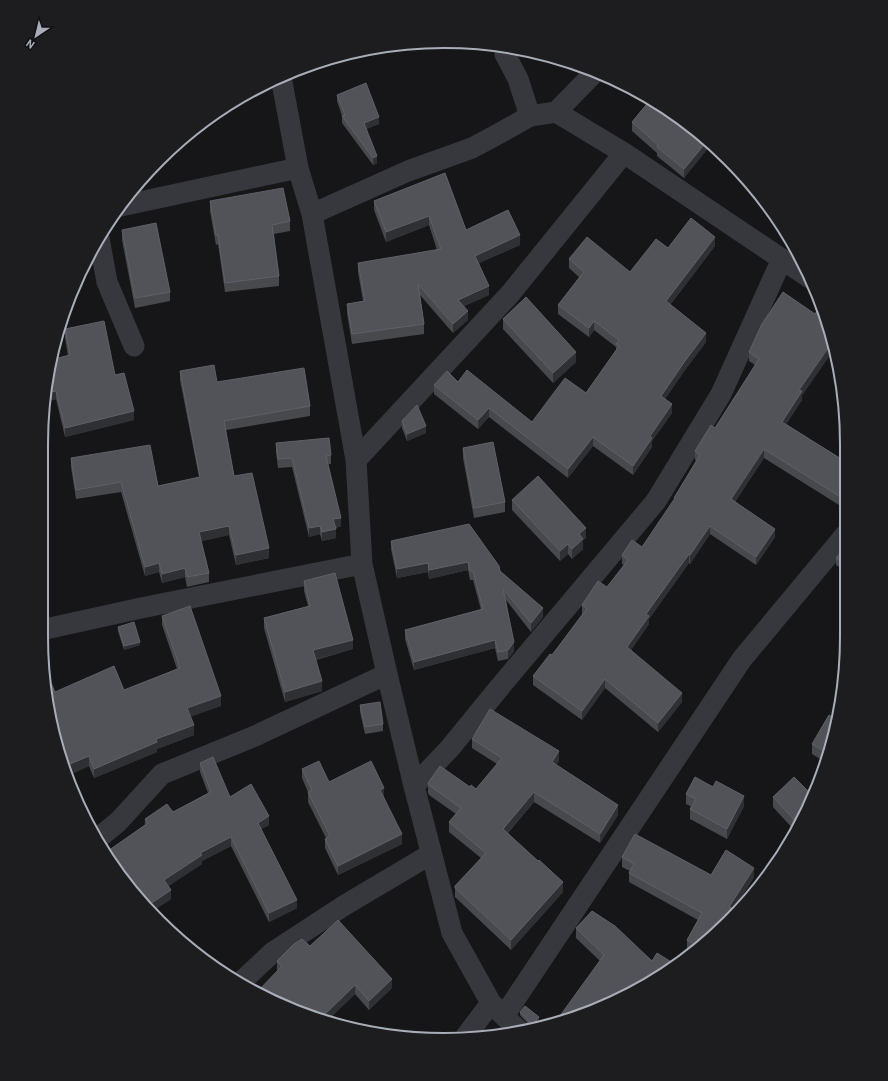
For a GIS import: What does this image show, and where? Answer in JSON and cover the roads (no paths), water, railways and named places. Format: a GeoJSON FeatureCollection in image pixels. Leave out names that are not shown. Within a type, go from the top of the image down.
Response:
{"type":"FeatureCollection","features":[{"type":"Feature","properties":{"kind":"street"},"geometry":{"type":"LineString","coordinates":[[505,53],[518,79],[530,116]]}},
{"type":"Feature","properties":{"kind":"street"},"geometry":{"type":"LineString","coordinates":[[312,214],[408,171],[472,148],[530,116],[556,112],[591,76]]}},
{"type":"Feature","properties":{"kind":"street"},"geometry":{"type":"LineString","coordinates":[[282,83],[298,168],[312,214],[356,460],[362,564],[414,786],[452,932],[497,1009],[514,1026]]}},
{"type":"Feature","properties":{"kind":"street"},"geometry":{"type":"LineString","coordinates":[[556,112],[624,153],[798,267]]}},
{"type":"Feature","properties":{"kind":"street"},"geometry":{"type":"LineString","coordinates":[[356,460],[510,294],[624,153]]}},
{"type":"Feature","properties":{"kind":"street"},"geometry":{"type":"LineString","coordinates":[[129,204],[298,168]]}},
{"type":"Feature","properties":{"kind":"street"},"geometry":{"type":"LineString","coordinates":[[101,247],[107,282],[134,346]]}},
{"type":"Feature","properties":{"kind":"street"},"geometry":{"type":"LineString","coordinates":[[414,786],[450,748],[656,501],[798,267]]}},
{"type":"Feature","properties":{"kind":"street"},"geometry":{"type":"LineString","coordinates":[[471,1032],[497,1009],[742,659],[840,541]]}},
{"type":"Feature","properties":{"kind":"street"},"geometry":{"type":"LineString","coordinates":[[48,629],[362,564]]}},
{"type":"Feature","properties":{"kind":"street"},"geometry":{"type":"LineString","coordinates":[[101,836],[118,822],[162,774],[255,736],[387,674]]}},
{"type":"Feature","properties":{"kind":"street"},"geometry":{"type":"LineString","coordinates":[[244,979],[273,952],[345,905],[431,854]]}}]}
